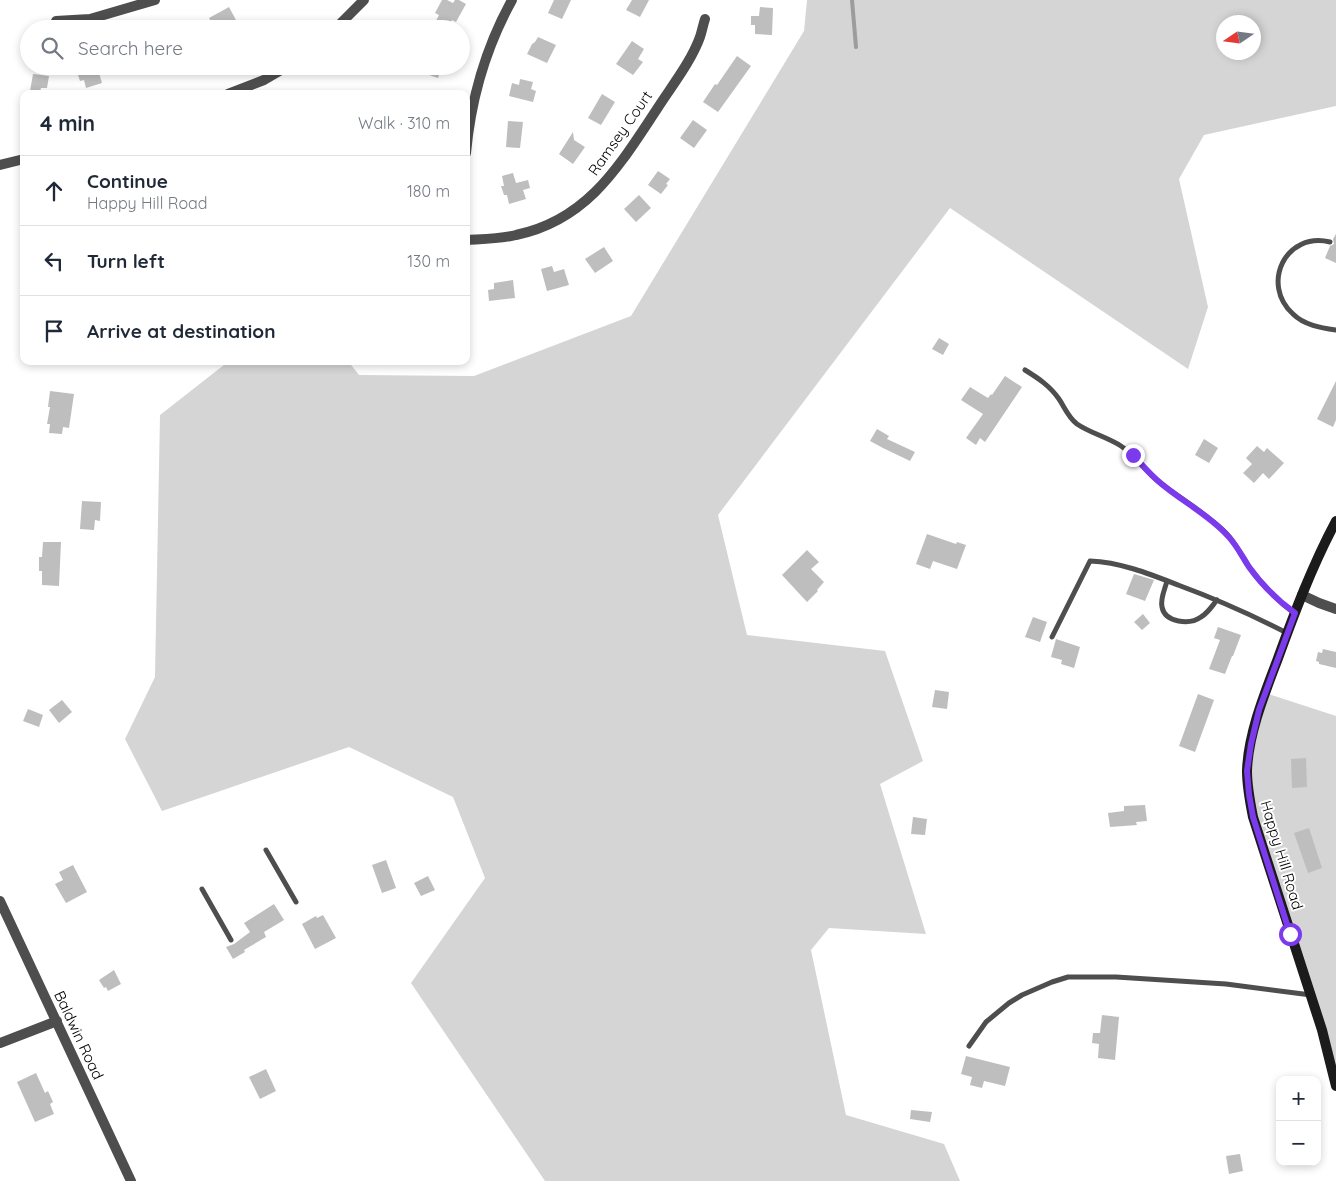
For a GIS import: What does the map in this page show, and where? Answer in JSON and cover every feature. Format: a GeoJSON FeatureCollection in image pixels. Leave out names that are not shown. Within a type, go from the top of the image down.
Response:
{"type":"FeatureCollection","features":[{"type":"Feature","properties":{"kind":"street"},"geometry":{"type":"LineString","coordinates":[[73,20],[90,19],[155,0]]}},
{"type":"Feature","properties":{"kind":"street"},"geometry":{"type":"LineString","coordinates":[[344,20],[364,0]]}},
{"type":"Feature","properties":{"kind":"street"},"geometry":{"type":"LineString","coordinates":[[470,121],[476,90],[487,53],[502,17],[512,0]]}},
{"type":"Feature","properties":{"kind":"street","name":"Ramsey Court"},"geometry":{"type":"LineString","coordinates":[[470,240],[510,236],[539,228],[560,219],[579,207],[598,191],[629,152],[691,56],[700,38],[705,19]]}},
{"type":"Feature","properties":{"kind":"street"},"geometry":{"type":"LineString","coordinates":[[238,90],[273,75]]}},
{"type":"Feature","properties":{"kind":"street"},"geometry":{"type":"LineString","coordinates":[[0,165],[20,160]]}},
{"type":"Feature","properties":{"kind":"street","name":"Happy Hill Road"},"geometry":{"type":"LineString","coordinates":[[1336,521],[1321,549],[1302,595],[1259,710],[1247,771],[1253,817],[1322,1030],[1336,1086]]}},
{"type":"Feature","properties":{"kind":"street"},"geometry":{"type":"LineString","coordinates":[[1302,595],[1336,609]]}},
{"type":"Feature","properties":{"kind":"street","name":"Baldwin Road"},"geometry":{"type":"LineString","coordinates":[[0,901],[131,1181]]}},
{"type":"Feature","properties":{"kind":"street"},"geometry":{"type":"LineString","coordinates":[[0,1043],[57,1021]]}},
{"type":"Feature","properties":{"kind":"lane"},"geometry":{"type":"LineString","coordinates":[[1330,242],[1318,240],[1298,246],[1283,259],[1278,277],[1281,297],[1293,315],[1302,321],[1319,327],[1336,330]]}},
{"type":"Feature","properties":{"kind":"lane"},"geometry":{"type":"LineString","coordinates":[[1025,370],[1050,388],[1070,418],[1077,424],[1127,450],[1157,480],[1214,522],[1235,544],[1262,584],[1277,600],[1295,613]]}},
{"type":"Feature","properties":{"kind":"lane"},"geometry":{"type":"LineString","coordinates":[[1052,637],[1090,560],[1127,567],[1167,581],[1252,615],[1287,633]]}},
{"type":"Feature","properties":{"kind":"lane"},"geometry":{"type":"LineString","coordinates":[[1167,581],[1161,601],[1162,609],[1172,619],[1181,622],[1191,622],[1199,619],[1207,613],[1217,600]]}},
{"type":"Feature","properties":{"kind":"lane"},"geometry":{"type":"LineString","coordinates":[[266,850],[296,902]]}},
{"type":"Feature","properties":{"kind":"lane"},"geometry":{"type":"LineString","coordinates":[[202,889],[231,940]]}},
{"type":"Feature","properties":{"kind":"lane"},"geometry":{"type":"LineString","coordinates":[[969,1046],[986,1022],[1010,1003],[1022,995],[1068,977],[1116,977],[1226,984],[1311,995]]}},
{"type":"Feature","properties":{"kind":"shaded area"},"geometry":{"type":"Polygon","coordinates":[[[807,0],[1336,0],[1336,106],[1204,135],[1179,179],[1208,307],[1188,369],[950,208],[718,515],[747,635],[885,651],[923,761],[880,784],[926,934],[829,928],[811,950],[846,1115],[944,1144],[960,1181],[545,1181],[411,983],[485,878],[453,797],[349,747],[162,811],[125,739],[155,677],[160,415],[224,365],[351,365],[359,375],[474,376],[631,316],[804,31],[807,0]]]}},
{"type":"Feature","properties":{"kind":"shaded area"},"geometry":{"type":"Polygon","coordinates":[[[1265,693],[1336,716],[1336,1086],[1253,817],[1251,744],[1265,693]]]}},
{"type":"Feature","properties":{"kind":"building"},"geometry":{"type":"Polygon","coordinates":[[[442,0],[453,3],[455,0],[459,0],[466,4],[457,20],[436,20],[439,15],[435,13],[442,0]]]}},
{"type":"Feature","properties":{"kind":"building"},"geometry":{"type":"Polygon","coordinates":[[[554,0],[571,0],[562,19],[548,13],[554,0]]]}},
{"type":"Feature","properties":{"kind":"building"},"geometry":{"type":"Polygon","coordinates":[[[632,0],[649,0],[640,17],[626,10],[632,0]]]}},
{"type":"Feature","properties":{"kind":"building"},"geometry":{"type":"Polygon","coordinates":[[[229,7],[236,20],[210,20],[209,18],[229,7]]]}},
{"type":"Feature","properties":{"kind":"building"},"geometry":{"type":"Polygon","coordinates":[[[760,7],[773,8],[772,35],[755,34],[755,25],[751,25],[751,16],[759,16],[760,7]]]}},
{"type":"Feature","properties":{"kind":"building"},"geometry":{"type":"Polygon","coordinates":[[[538,37],[556,45],[547,63],[527,54],[538,37]]]}},
{"type":"Feature","properties":{"kind":"building"},"geometry":{"type":"Polygon","coordinates":[[[632,41],[644,49],[638,59],[643,62],[633,75],[616,64],[632,41]]]}},
{"type":"Feature","properties":{"kind":"building"},"geometry":{"type":"Polygon","coordinates":[[[737,56],[751,66],[718,112],[703,102],[737,56]]]}},
{"type":"Feature","properties":{"kind":"building"},"geometry":{"type":"Polygon","coordinates":[[[33,75],[49,76],[47,88],[30,90],[33,75]]]}},
{"type":"Feature","properties":{"kind":"building"},"geometry":{"type":"Polygon","coordinates":[[[78,75],[100,75],[102,83],[86,88],[84,80],[80,81],[78,75]]]}},
{"type":"Feature","properties":{"kind":"building"},"geometry":{"type":"Polygon","coordinates":[[[520,79],[533,82],[531,89],[536,91],[533,102],[509,96],[512,83],[519,85],[520,79]]]}},
{"type":"Feature","properties":{"kind":"building"},"geometry":{"type":"Polygon","coordinates":[[[602,94],[615,102],[601,125],[588,118],[602,94]]]}},
{"type":"Feature","properties":{"kind":"building"},"geometry":{"type":"Polygon","coordinates":[[[693,120],[707,130],[694,148],[680,138],[693,120]]]}},
{"type":"Feature","properties":{"kind":"building"},"geometry":{"type":"Polygon","coordinates":[[[508,121],[523,122],[520,148],[506,147],[508,121]]]}},
{"type":"Feature","properties":{"kind":"building"},"geometry":{"type":"Polygon","coordinates":[[[573,132],[574,140],[585,147],[573,164],[559,154],[573,132]]]}},
{"type":"Feature","properties":{"kind":"building"},"geometry":{"type":"Polygon","coordinates":[[[658,171],[670,179],[661,194],[648,185],[658,171]]]}},
{"type":"Feature","properties":{"kind":"building"},"geometry":{"type":"Polygon","coordinates":[[[513,173],[516,183],[528,180],[530,188],[523,190],[526,199],[509,204],[507,195],[504,195],[501,186],[504,186],[502,176],[513,173]]]}},
{"type":"Feature","properties":{"kind":"building"},"geometry":{"type":"Polygon","coordinates":[[[639,195],[651,208],[636,222],[624,209],[639,195]]]}},
{"type":"Feature","properties":{"kind":"building"},"geometry":{"type":"Polygon","coordinates":[[[1336,234],[1336,263],[1325,258],[1330,246],[1334,244],[1333,239],[1336,234]]]}},
{"type":"Feature","properties":{"kind":"building"},"geometry":{"type":"Polygon","coordinates":[[[604,247],[613,261],[595,273],[585,259],[604,247]]]}},
{"type":"Feature","properties":{"kind":"building"},"geometry":{"type":"Polygon","coordinates":[[[552,266],[554,272],[564,269],[569,285],[547,291],[541,269],[552,266]]]}},
{"type":"Feature","properties":{"kind":"building"},"geometry":{"type":"Polygon","coordinates":[[[513,280],[515,298],[489,301],[488,290],[494,289],[494,283],[513,280]]]}},
{"type":"Feature","properties":{"kind":"building"},"geometry":{"type":"Polygon","coordinates":[[[939,338],[949,344],[943,355],[932,349],[939,338]]]}},
{"type":"Feature","properties":{"kind":"building"},"geometry":{"type":"Polygon","coordinates":[[[1005,376],[1022,387],[985,442],[980,438],[976,445],[966,438],[983,414],[961,400],[970,387],[988,398],[1005,376]]]}},
{"type":"Feature","properties":{"kind":"building"},"geometry":{"type":"Polygon","coordinates":[[[1336,381],[1336,420],[1333,427],[1317,419],[1336,381]]]}},
{"type":"Feature","properties":{"kind":"building"},"geometry":{"type":"Polygon","coordinates":[[[50,391],[74,394],[69,428],[63,427],[62,434],[49,433],[50,424],[47,424],[50,391]]]}},
{"type":"Feature","properties":{"kind":"building"},"geometry":{"type":"Polygon","coordinates":[[[877,429],[889,436],[887,439],[915,452],[910,461],[870,441],[877,429]]]}},
{"type":"Feature","properties":{"kind":"building"},"geometry":{"type":"Polygon","coordinates":[[[1204,439],[1218,448],[1209,463],[1195,455],[1204,439]]]}},
{"type":"Feature","properties":{"kind":"building"},"geometry":{"type":"Polygon","coordinates":[[[1257,446],[1264,452],[1267,448],[1284,463],[1269,479],[1263,473],[1254,483],[1243,473],[1252,464],[1246,458],[1257,446]]]}},
{"type":"Feature","properties":{"kind":"building"},"geometry":{"type":"Polygon","coordinates":[[[82,501],[101,502],[100,521],[95,520],[94,530],[80,529],[82,501]]]}},
{"type":"Feature","properties":{"kind":"building"},"geometry":{"type":"Polygon","coordinates":[[[927,534],[956,544],[957,542],[966,545],[957,569],[933,561],[930,569],[916,564],[927,534]]]}},
{"type":"Feature","properties":{"kind":"building"},"geometry":{"type":"Polygon","coordinates":[[[43,542],[61,542],[59,586],[42,585],[39,557],[42,557],[43,542]]]}},
{"type":"Feature","properties":{"kind":"building"},"geometry":{"type":"Polygon","coordinates":[[[807,550],[819,562],[811,569],[824,582],[807,602],[782,575],[807,550]]]}},
{"type":"Feature","properties":{"kind":"building"},"geometry":{"type":"Polygon","coordinates":[[[1134,574],[1154,580],[1145,601],[1126,594],[1134,574]]]}},
{"type":"Feature","properties":{"kind":"building"},"geometry":{"type":"Polygon","coordinates":[[[1143,614],[1150,623],[1142,630],[1134,622],[1143,614]]]}},
{"type":"Feature","properties":{"kind":"building"},"geometry":{"type":"Polygon","coordinates":[[[1033,617],[1047,622],[1040,642],[1025,637],[1033,617]]]}},
{"type":"Feature","properties":{"kind":"building"},"geometry":{"type":"Polygon","coordinates":[[[1218,627],[1241,635],[1225,674],[1209,669],[1220,640],[1214,638],[1218,627]]]}},
{"type":"Feature","properties":{"kind":"building"},"geometry":{"type":"Polygon","coordinates":[[[1056,639],[1080,647],[1074,668],[1061,664],[1062,660],[1051,657],[1056,639]]]}},
{"type":"Feature","properties":{"kind":"building"},"geometry":{"type":"Polygon","coordinates":[[[1323,649],[1336,652],[1336,668],[1319,664],[1316,661],[1318,652],[1322,653],[1323,649]]]}},
{"type":"Feature","properties":{"kind":"building"},"geometry":{"type":"Polygon","coordinates":[[[935,690],[949,692],[947,709],[932,707],[935,690]]]}},
{"type":"Feature","properties":{"kind":"building"},"geometry":{"type":"Polygon","coordinates":[[[1198,694],[1214,700],[1195,752],[1179,746],[1198,694]]]}},
{"type":"Feature","properties":{"kind":"building"},"geometry":{"type":"Polygon","coordinates":[[[62,700],[72,712],[59,723],[49,710],[62,700]]]}},
{"type":"Feature","properties":{"kind":"building"},"geometry":{"type":"Polygon","coordinates":[[[28,709],[43,715],[39,727],[23,721],[28,709]]]}},
{"type":"Feature","properties":{"kind":"building"},"geometry":{"type":"Polygon","coordinates":[[[1306,758],[1307,787],[1292,788],[1291,759],[1306,758]]]}},
{"type":"Feature","properties":{"kind":"building"},"geometry":{"type":"Polygon","coordinates":[[[1145,805],[1147,821],[1136,822],[1137,825],[1110,827],[1108,813],[1124,811],[1124,806],[1145,805]]]}},
{"type":"Feature","properties":{"kind":"building"},"geometry":{"type":"Polygon","coordinates":[[[913,817],[927,819],[925,835],[911,834],[913,817]]]}},
{"type":"Feature","properties":{"kind":"building"},"geometry":{"type":"Polygon","coordinates":[[[1309,828],[1322,868],[1308,873],[1294,833],[1309,828]]]}},
{"type":"Feature","properties":{"kind":"building"},"geometry":{"type":"Polygon","coordinates":[[[386,860],[396,888],[382,893],[372,865],[386,860]]]}},
{"type":"Feature","properties":{"kind":"building"},"geometry":{"type":"Polygon","coordinates":[[[73,865],[87,892],[66,903],[55,884],[63,880],[59,872],[73,865]]]}},
{"type":"Feature","properties":{"kind":"building"},"geometry":{"type":"Polygon","coordinates":[[[428,876],[435,890],[421,896],[414,883],[428,876]]]}},
{"type":"Feature","properties":{"kind":"building"},"geometry":{"type":"Polygon","coordinates":[[[274,904],[284,920],[264,932],[266,937],[233,959],[226,947],[234,944],[250,932],[244,923],[274,904]]]}},
{"type":"Feature","properties":{"kind":"building"},"geometry":{"type":"Polygon","coordinates":[[[323,915],[336,938],[315,949],[302,924],[316,916],[317,918],[323,915]]]}},
{"type":"Feature","properties":{"kind":"building"},"geometry":{"type":"Polygon","coordinates":[[[114,970],[121,984],[108,991],[99,980],[114,970]]]}},
{"type":"Feature","properties":{"kind":"building"},"geometry":{"type":"Polygon","coordinates":[[[1102,1015],[1119,1017],[1115,1060],[1098,1058],[1099,1044],[1092,1043],[1093,1033],[1100,1033],[1102,1015]]]}},
{"type":"Feature","properties":{"kind":"building"},"geometry":{"type":"Polygon","coordinates":[[[966,1056],[1010,1067],[1005,1086],[984,1081],[982,1088],[970,1085],[972,1077],[961,1074],[966,1056]]]}},
{"type":"Feature","properties":{"kind":"building"},"geometry":{"type":"Polygon","coordinates":[[[266,1069],[276,1091],[260,1099],[249,1077],[266,1069]]]}},
{"type":"Feature","properties":{"kind":"building"},"geometry":{"type":"Polygon","coordinates":[[[36,1073],[45,1093],[48,1091],[53,1102],[50,1104],[54,1114],[35,1122],[17,1082],[36,1073]]]}},
{"type":"Feature","properties":{"kind":"building"},"geometry":{"type":"Polygon","coordinates":[[[911,1110],[932,1112],[930,1122],[910,1119],[911,1110]]]}},
{"type":"Feature","properties":{"kind":"building"},"geometry":{"type":"Polygon","coordinates":[[[1240,1154],[1243,1171],[1229,1174],[1226,1156],[1240,1154]]]}},
{"type":"Feature","properties":{"kind":"waterway"},"geometry":{"type":"LineString","coordinates":[[852,0],[856,47]]}},
{"type":"Feature","properties":{"kind":"route"},"geometry":{"type":"LineString","coordinates":[[1133,455],[1157,480],[1214,522],[1235,544],[1262,584],[1277,600],[1295,613],[1259,710],[1247,771],[1253,817],[1290,934]]}}]}
